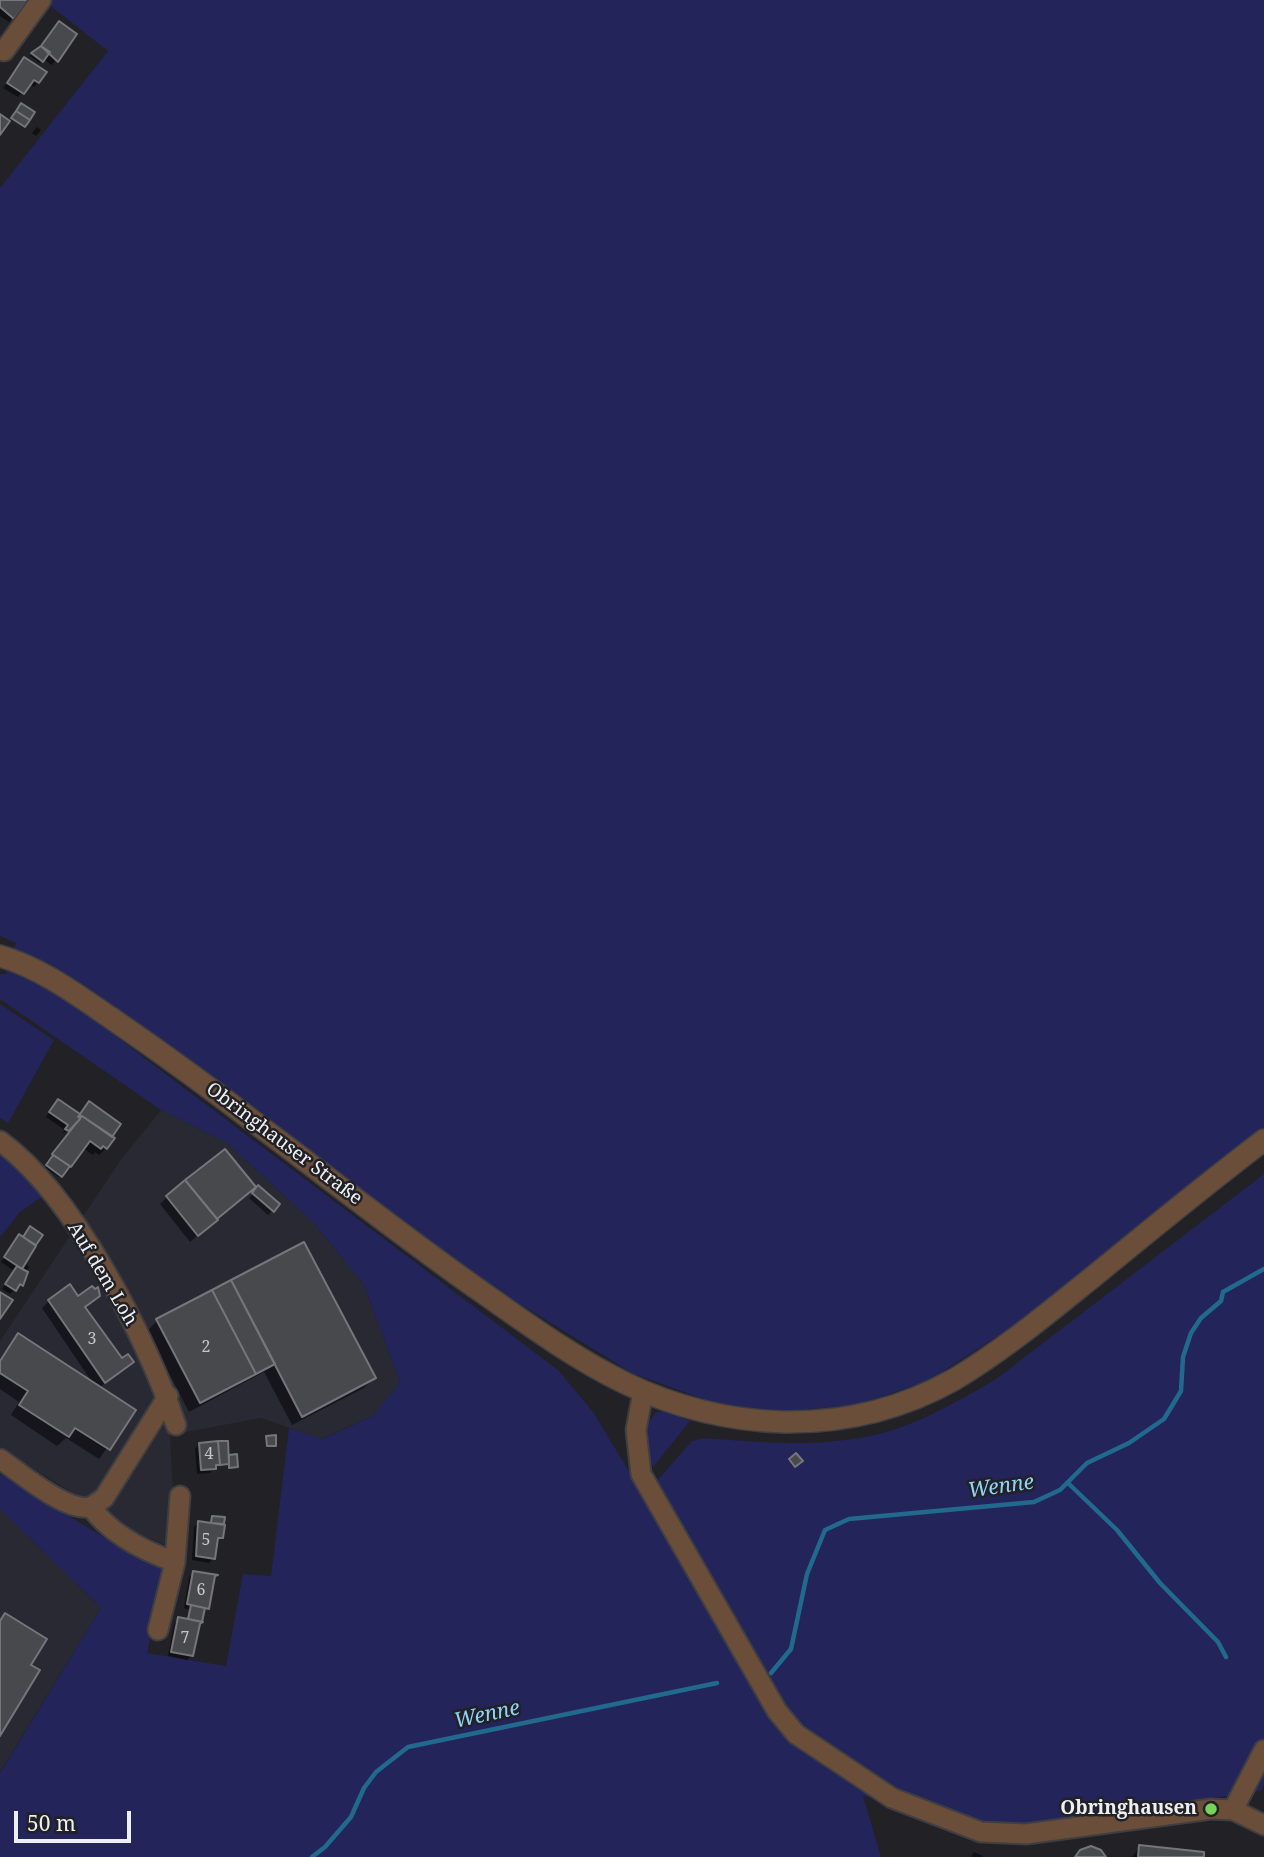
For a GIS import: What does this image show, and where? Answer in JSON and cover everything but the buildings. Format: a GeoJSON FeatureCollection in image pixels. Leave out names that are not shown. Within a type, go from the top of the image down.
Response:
{"type":"FeatureCollection","features":[{"type":"Feature","properties":{"kind":"street"},"geometry":{"type":"LineString","coordinates":[[1,52],[41,0]]}},
{"type":"Feature","properties":{"kind":"street","name":"Obringhauser Straße"},"geometry":{"type":"LineString","coordinates":[[0,956],[42,972],[178,1064],[447,1268],[560,1347],[643,1392],[704,1414],[733,1419],[820,1422],[881,1411],[951,1381],[1030,1328],[1264,1140]]}},
{"type":"Feature","properties":{"kind":"street","name":"Auf dem Loh"},"geometry":{"type":"LineString","coordinates":[[0,1141],[17,1154],[47,1185],[95,1257],[122,1302],[168,1396],[176,1424]]}},
{"type":"Feature","properties":{"kind":"street"},"geometry":{"type":"LineString","coordinates":[[643,1392],[636,1430],[641,1474],[777,1711],[796,1734],[892,1798],[981,1832],[1026,1835],[1189,1811],[1233,1810],[1264,1825]]}},
{"type":"Feature","properties":{"kind":"street"},"geometry":{"type":"LineString","coordinates":[[0,1459],[61,1500],[80,1508],[92,1507],[104,1497],[168,1396]]}},
{"type":"Feature","properties":{"kind":"street"},"geometry":{"type":"LineString","coordinates":[[158,1630],[175,1562],[180,1496]]}},
{"type":"Feature","properties":{"kind":"street"},"geometry":{"type":"LineString","coordinates":[[92,1507],[99,1518],[133,1544],[175,1562]]}},
{"type":"Feature","properties":{"kind":"street"},"geometry":{"type":"LineString","coordinates":[[1233,1810],[1264,1750]]}},
{"type":"Feature","properties":{"kind":"shaded area"},"geometry":{"type":"Polygon","coordinates":[[[43,0],[1264,0],[1264,1130],[1010,1328],[928,1381],[856,1405],[785,1411],[725,1407],[632,1373],[476,1277],[114,1035],[558,1370],[593,1412],[767,1698],[655,1483],[692,1441],[704,1438],[782,1443],[840,1441],[913,1423],[996,1379],[1264,1174],[1264,1784],[1261,1791],[1009,1828],[863,1796],[881,1857],[0,1857],[0,1773],[101,1608],[0,1509],[0,1474],[133,1555],[165,1570],[147,1653],[226,1666],[243,1574],[271,1576],[289,1428],[322,1439],[373,1416],[400,1382],[364,1285],[315,1224],[226,1142],[161,1110],[0,999],[0,974],[6,974],[16,943],[0,936],[0,188],[108,51],[43,0]]]}},
{"type":"Feature","properties":{"kind":"shaded area"},"geometry":{"type":"Polygon","coordinates":[[[0,1004],[54,1040],[8,1123],[0,1118],[0,1004]]]}},
{"type":"Feature","properties":{"kind":"shaded area"},"geometry":{"type":"Polygon","coordinates":[[[161,1110],[226,1142],[315,1224],[364,1285],[400,1382],[373,1416],[321,1439],[261,1418],[170,1435],[174,1510],[168,1546],[130,1530],[0,1447],[0,1341],[120,1161],[161,1110]]]}},
{"type":"Feature","properties":{"kind":"shaded area"},"geometry":{"type":"Polygon","coordinates":[[[0,1155],[17,1167],[43,1196],[20,1212],[0,1237],[0,1155]]]}},
{"type":"Feature","properties":{"kind":"shaded area"},"geometry":{"type":"Polygon","coordinates":[[[663,1411],[690,1421],[653,1467],[647,1453],[644,1429],[655,1413],[663,1411]]]}},
{"type":"Feature","properties":{"kind":"shaded area"},"geometry":{"type":"Polygon","coordinates":[[[0,1509],[101,1608],[0,1772],[0,1509]]]}},
{"type":"Feature","properties":{"kind":"waterway","name":"Wenne"},"geometry":{"type":"LineString","coordinates":[[771,1673],[791,1649],[807,1574],[825,1530],[849,1519],[1034,1502],[1060,1490],[1087,1463],[1129,1443],[1164,1419],[1181,1391],[1183,1357],[1191,1333],[1201,1318],[1221,1301],[1223,1292],[1264,1269]]}},
{"type":"Feature","properties":{"kind":"waterway"},"geometry":{"type":"LineString","coordinates":[[1068,1483],[1117,1530],[1160,1583],[1218,1642],[1226,1657]]}},
{"type":"Feature","properties":{"kind":"waterway","name":"Wenne"},"geometry":{"type":"LineString","coordinates":[[312,1857],[325,1847],[351,1817],[364,1788],[376,1772],[408,1747],[717,1683]]}},
{"type":"Feature","properties":{"kind":"place","name":"Obringhausen"},"geometry":{"type":"Point","coordinates":[1211,1809]}}]}
